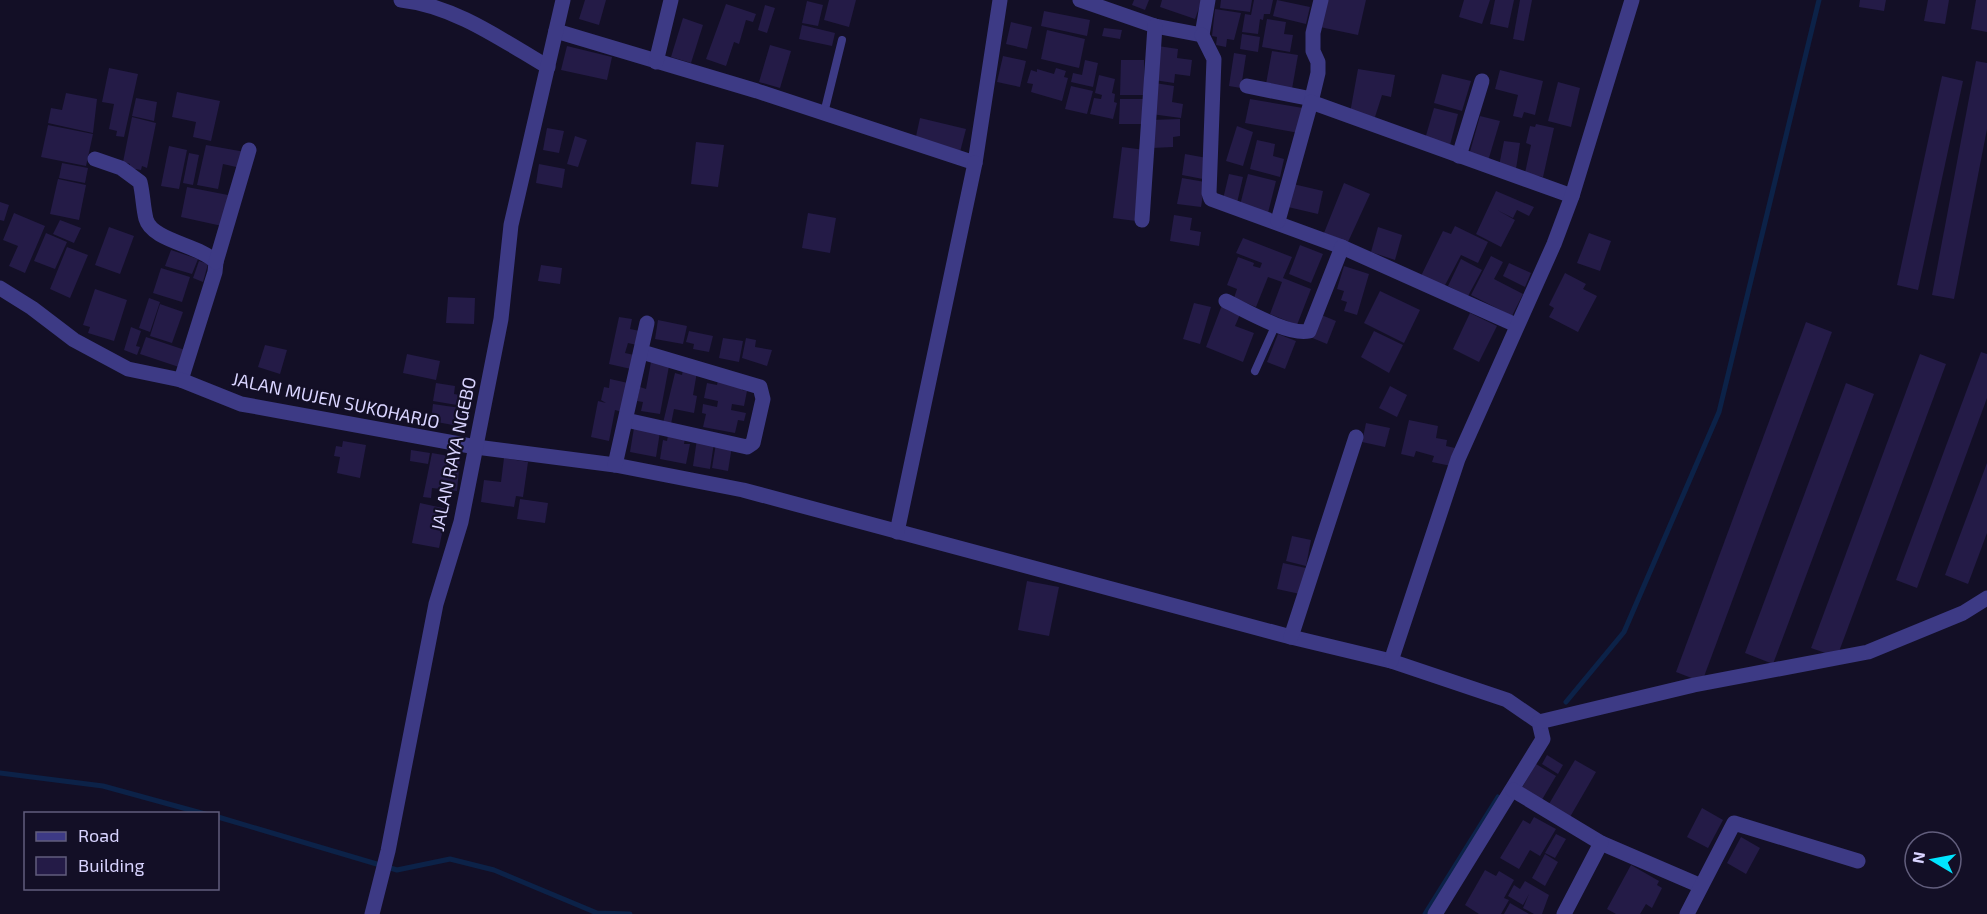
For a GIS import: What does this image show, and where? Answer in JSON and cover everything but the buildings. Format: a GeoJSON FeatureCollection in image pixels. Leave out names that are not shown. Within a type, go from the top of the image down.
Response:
{"type":"FeatureCollection","features":[{"type":"Feature","properties":{"kind":"street"},"geometry":{"type":"LineString","coordinates":[[401,0],[417,2],[467,19],[548,67]]}},
{"type":"Feature","properties":{"kind":"street","name":"JALAN RAYA NGEBO"},"geometry":{"type":"LineString","coordinates":[[372,914],[388,851],[436,604],[461,522],[501,318],[511,225],[563,0]]}},
{"type":"Feature","properties":{"kind":"street"},"geometry":{"type":"LineString","coordinates":[[656,62],[671,0]]}},
{"type":"Feature","properties":{"kind":"street"},"geometry":{"type":"LineString","coordinates":[[897,532],[975,163],[1000,0]]}},
{"type":"Feature","properties":{"kind":"street"},"geometry":{"type":"LineString","coordinates":[[1080,0],[1155,26],[1202,35]]}},
{"type":"Feature","properties":{"kind":"street"},"geometry":{"type":"LineString","coordinates":[[1208,0],[1202,35],[1214,59],[1209,193],[1211,199],[1278,221],[1342,247],[1516,325]]}},
{"type":"Feature","properties":{"kind":"street"},"geometry":{"type":"LineString","coordinates":[[1278,221],[1318,73],[1318,62],[1313,51],[1313,33],[1321,0]]}},
{"type":"Feature","properties":{"kind":"street"},"geometry":{"type":"LineString","coordinates":[[1391,661],[1458,459],[1554,244],[1572,196],[1632,0]]}},
{"type":"Feature","properties":{"kind":"street"},"geometry":{"type":"LineString","coordinates":[[1142,220],[1155,26]]}},
{"type":"Feature","properties":{"kind":"street"},"geometry":{"type":"LineString","coordinates":[[556,31],[824,113],[975,163]]}},
{"type":"Feature","properties":{"kind":"street"},"geometry":{"type":"LineString","coordinates":[[1458,156],[1482,81]]}},
{"type":"Feature","properties":{"kind":"street"},"geometry":{"type":"LineString","coordinates":[[1247,86],[1312,101],[1572,196]]}},
{"type":"Feature","properties":{"kind":"street"},"geometry":{"type":"LineString","coordinates":[[181,380],[215,272],[249,150]]}},
{"type":"Feature","properties":{"kind":"street"},"geometry":{"type":"LineString","coordinates":[[95,159],[121,168],[140,182],[146,220],[155,232],[209,255],[216,262]]}},
{"type":"Feature","properties":{"kind":"street"},"geometry":{"type":"LineString","coordinates":[[1226,301],[1276,324],[1300,332],[1309,331],[1342,247]]}},
{"type":"Feature","properties":{"kind":"street","name":"JALAN MUJEN SUKOHARJO"},"geometry":{"type":"LineString","coordinates":[[0,288],[32,308],[74,340],[128,369],[181,380],[241,404],[476,447],[615,465],[743,490],[1291,637],[1391,661],[1507,700],[1539,722]]}},
{"type":"Feature","properties":{"kind":"street"},"geometry":{"type":"LineString","coordinates":[[615,465],[647,323]]}},
{"type":"Feature","properties":{"kind":"street"},"geometry":{"type":"LineString","coordinates":[[626,420],[747,447],[753,443],[763,399],[760,387],[642,352]]}},
{"type":"Feature","properties":{"kind":"street"},"geometry":{"type":"LineString","coordinates":[[1291,637],[1356,437]]}},
{"type":"Feature","properties":{"kind":"street"},"geometry":{"type":"LineString","coordinates":[[1435,914],[1543,739],[1539,722],[1694,686],[1868,652],[1962,613],[1987,598]]}},
{"type":"Feature","properties":{"kind":"street"},"geometry":{"type":"LineString","coordinates":[[1513,790],[1601,843],[1701,886]]}},
{"type":"Feature","properties":{"kind":"street"},"geometry":{"type":"LineString","coordinates":[[1687,914],[1734,823],[1858,861]]}},
{"type":"Feature","properties":{"kind":"street"},"geometry":{"type":"LineString","coordinates":[[1564,914],[1601,843]]}},
{"type":"Feature","properties":{"kind":"lane"},"geometry":{"type":"LineString","coordinates":[[824,113],[842,40]]}},
{"type":"Feature","properties":{"kind":"lane"},"geometry":{"type":"LineString","coordinates":[[1255,371],[1276,324]]}},
{"type":"Feature","properties":{"kind":"waterway"},"geometry":{"type":"LineString","coordinates":[[1566,702],[1624,632],[1719,412],[1819,0]]}},
{"type":"Feature","properties":{"kind":"waterway"},"geometry":{"type":"LineString","coordinates":[[0,773],[103,786],[198,812]]}},
{"type":"Feature","properties":{"kind":"waterway"},"geometry":{"type":"LineString","coordinates":[[1425,914],[1498,797]]}},
{"type":"Feature","properties":{"kind":"waterway"},"geometry":{"type":"LineString","coordinates":[[219,817],[397,870],[450,859],[494,870],[597,913],[630,914]]}}]}
